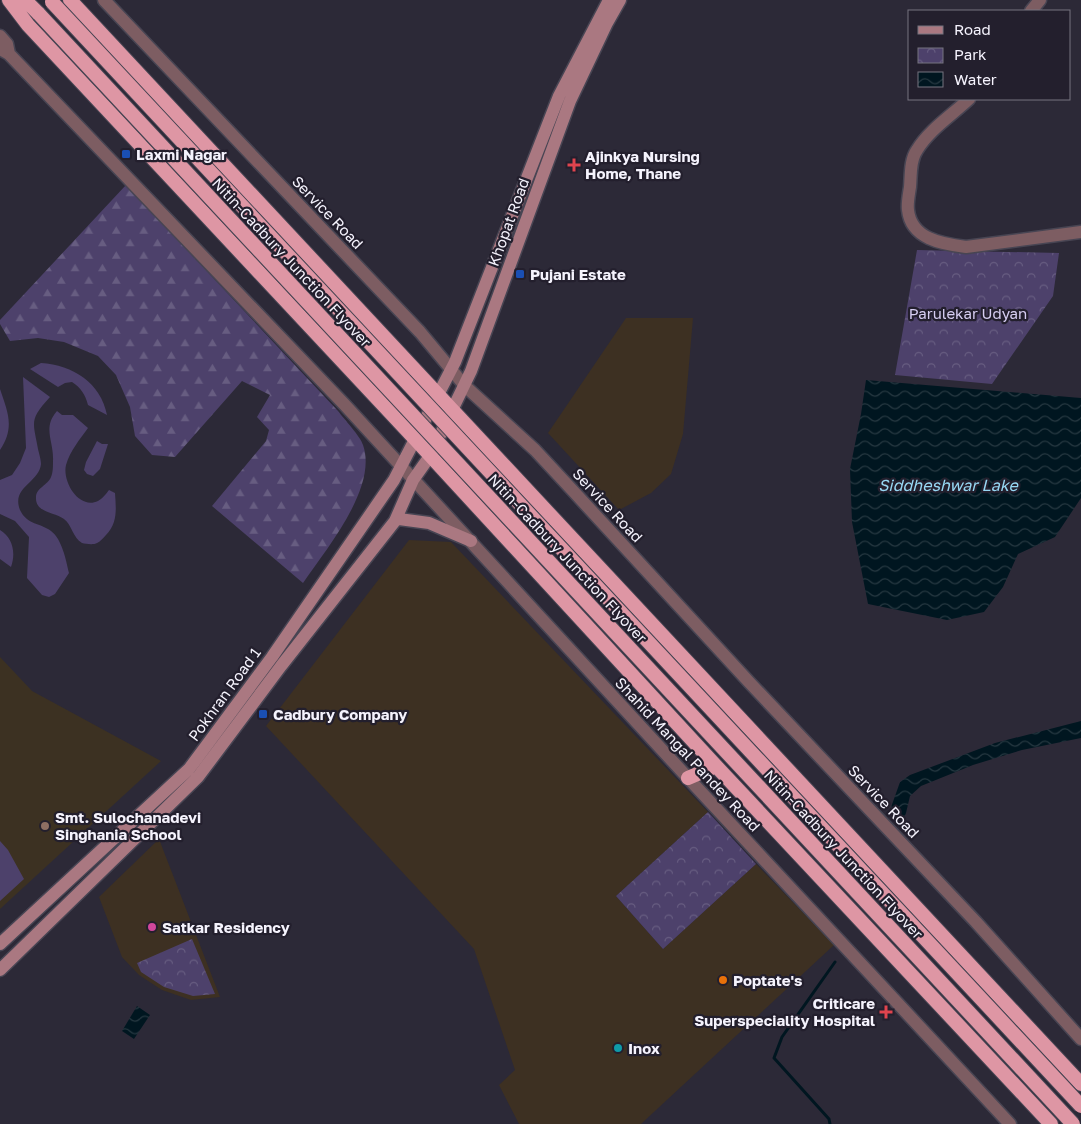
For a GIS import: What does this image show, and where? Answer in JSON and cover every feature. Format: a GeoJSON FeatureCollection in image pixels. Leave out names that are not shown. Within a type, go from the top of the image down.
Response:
{"type":"FeatureCollection","features":[{"type":"Feature","properties":{"kind":"highway"},"geometry":{"type":"LineString","coordinates":[[10,0],[35,32],[1051,1124]]}},
{"type":"Feature","properties":{"kind":"highway","name":"Nitin-Cadbury Junction Flyover"},"geometry":{"type":"LineString","coordinates":[[25,0],[1073,1124]]}},
{"type":"Feature","properties":{"kind":"highway"},"geometry":{"type":"LineString","coordinates":[[70,0],[1081,1084]]}},
{"type":"Feature","properties":{"kind":"highway","name":"Nitin-Cadbury Junction Flyover"},"geometry":{"type":"LineString","coordinates":[[51,1],[1081,1106]]}},
{"type":"Feature","properties":{"kind":"highway"},"geometry":{"type":"LineString","coordinates":[[688,778],[716,766]]}},
{"type":"Feature","properties":{"kind":"main road","name":"Khopat Road"},"geometry":{"type":"LineString","coordinates":[[430,456],[465,386],[552,132],[559,96],[608,0]]}},
{"type":"Feature","properties":{"kind":"main road","name":"Khopat Road"},"geometry":{"type":"LineString","coordinates":[[424,421],[451,370],[552,132],[620,0]]}},
{"type":"Feature","properties":{"kind":"main road","name":"Pokhran Road 1"},"geometry":{"type":"LineString","coordinates":[[0,970],[198,777],[276,662],[389,486],[424,421]]}},
{"type":"Feature","properties":{"kind":"main road","name":"Pokhran Road 1"},"geometry":{"type":"LineString","coordinates":[[0,944],[189,769],[395,521],[413,480],[430,456]]}},
{"type":"Feature","properties":{"kind":"main road"},"geometry":{"type":"LineString","coordinates":[[395,521],[429,523],[471,541]]}},
{"type":"Feature","properties":{"kind":"street","name":"Service Road"},"geometry":{"type":"LineString","coordinates":[[104,0],[420,332],[465,386],[535,450],[786,722],[976,922],[1081,1039]]}},
{"type":"Feature","properties":{"kind":"street"},"geometry":{"type":"LineString","coordinates":[[1032,10],[1040,0]]}},
{"type":"Feature","properties":{"kind":"street"},"geometry":{"type":"LineString","coordinates":[[0,36],[7,44],[4,51]]}},
{"type":"Feature","properties":{"kind":"street","name":"Shahid Mangal Pandey Road"},"geometry":{"type":"LineString","coordinates":[[4,51],[344,404],[1010,1124]]}},
{"type":"Feature","properties":{"kind":"street"},"geometry":{"type":"LineString","coordinates":[[968,100],[922,142],[915,152],[912,163],[908,209],[912,225],[918,233],[949,245],[966,247],[1081,232]]}},
{"type":"Feature","properties":{"kind":"shaded area"},"geometry":{"type":"Polygon","coordinates":[[[626,318],[693,318],[683,434],[671,474],[651,493],[619,510],[548,433],[626,318]]]}},
{"type":"Feature","properties":{"kind":"shaded area","name":"Cadbury Company"},"geometry":{"type":"Polygon","coordinates":[[[409,540],[451,542],[708,812],[616,896],[663,949],[756,864],[834,945],[641,1124],[519,1124],[499,1085],[515,1070],[474,949],[266,726],[409,540]]]}},
{"type":"Feature","properties":{"kind":"shaded area","name":"Smt. Sulochanadevi Singhania School"},"geometry":{"type":"Polygon","coordinates":[[[0,657],[32,691],[161,761],[0,909],[0,657]]]}},
{"type":"Feature","properties":{"kind":"shaded area","name":"Satkar Residency"},"geometry":{"type":"Polygon","coordinates":[[[159,839],[220,997],[191,1000],[162,990],[139,975],[122,957],[99,897],[159,839]]]}},
{"type":"Feature","properties":{"kind":"green space"},"geometry":{"type":"Polygon","coordinates":[[[126,185],[338,411],[362,442],[366,462],[357,499],[336,536],[303,583],[212,506],[266,441],[269,430],[257,417],[270,395],[242,381],[175,457],[152,455],[135,436],[130,407],[116,375],[98,356],[64,342],[38,338],[10,341],[0,324],[0,320],[126,185]]]}},
{"type":"Feature","properties":{"kind":"green space","name":"Parulekar Udyan"},"geometry":{"type":"Polygon","coordinates":[[[917,250],[1059,253],[1053,296],[992,384],[895,375],[917,250]]]}},
{"type":"Feature","properties":{"kind":"green space"},"geometry":{"type":"Polygon","coordinates":[[[41,363],[64,367],[84,378],[99,394],[107,415],[88,405],[82,392],[72,382],[58,387],[30,369],[41,363]]]}},
{"type":"Feature","properties":{"kind":"green space"},"geometry":{"type":"Polygon","coordinates":[[[23,377],[50,397],[34,421],[41,464],[36,476],[22,490],[18,502],[23,515],[30,521],[51,531],[58,539],[63,550],[69,573],[55,594],[49,597],[42,595],[27,578],[29,537],[15,521],[0,514],[0,480],[12,475],[20,463],[26,448],[23,377]]]}},
{"type":"Feature","properties":{"kind":"green space"},"geometry":{"type":"Polygon","coordinates":[[[0,389],[9,420],[9,427],[5,442],[0,450],[0,389]]]}},
{"type":"Feature","properties":{"kind":"green space"},"geometry":{"type":"Polygon","coordinates":[[[57,411],[62,415],[73,415],[88,428],[73,450],[66,465],[65,472],[73,493],[84,502],[91,503],[98,501],[109,490],[115,493],[116,504],[113,525],[96,544],[79,541],[64,519],[42,509],[37,502],[38,491],[52,474],[53,454],[49,429],[50,423],[57,411]]]}},
{"type":"Feature","properties":{"kind":"green space"},"geometry":{"type":"Polygon","coordinates":[[[97,441],[102,444],[108,444],[100,469],[93,476],[87,474],[84,470],[97,441]]]}},
{"type":"Feature","properties":{"kind":"green space"},"geometry":{"type":"Polygon","coordinates":[[[0,530],[11,542],[13,556],[11,567],[0,559],[0,530]]]}},
{"type":"Feature","properties":{"kind":"green space"},"geometry":{"type":"Polygon","coordinates":[[[708,812],[756,864],[663,949],[616,896],[708,812]]]}},
{"type":"Feature","properties":{"kind":"green space"},"geometry":{"type":"Polygon","coordinates":[[[0,841],[8,850],[24,879],[0,901],[0,841]]]}},
{"type":"Feature","properties":{"kind":"green space"},"geometry":{"type":"Polygon","coordinates":[[[192,939],[215,994],[193,996],[164,987],[141,972],[137,963],[192,939]]]}},
{"type":"Feature","properties":{"kind":"water","name":"Siddheshwar Lake"},"geometry":{"type":"Polygon","coordinates":[[[866,380],[1081,398],[1081,498],[1055,537],[1018,554],[1003,587],[984,612],[947,620],[868,604],[852,522],[850,469],[866,380]]]}},
{"type":"Feature","properties":{"kind":"water"},"geometry":{"type":"Polygon","coordinates":[[[1081,721],[1081,738],[1022,750],[973,765],[921,786],[910,796],[901,825],[889,813],[900,782],[910,775],[995,743],[1081,721]]]}},
{"type":"Feature","properties":{"kind":"water"},"geometry":{"type":"Polygon","coordinates":[[[137,1006],[150,1015],[134,1039],[122,1031],[137,1006]]]}},
{"type":"Feature","properties":{"kind":"waterway"},"geometry":{"type":"LineString","coordinates":[[830,1124],[829,1119],[774,1058],[782,1037],[835,962]]}},
{"type":"Feature","properties":{"kind":"place","name":"Laxmi Nagar"},"geometry":{"type":"Point","coordinates":[126,154]}},
{"type":"Feature","properties":{"kind":"place","name":"Ajinkya Nursing Home, Thane"},"geometry":{"type":"Point","coordinates":[574,165]}},
{"type":"Feature","properties":{"kind":"place","name":"Pujani Estate"},"geometry":{"type":"Point","coordinates":[520,274]}},
{"type":"Feature","properties":{"kind":"place","name":"Cadbury Company"},"geometry":{"type":"Point","coordinates":[263,714]}},
{"type":"Feature","properties":{"kind":"place","name":"Smt. Sulochanadevi Singhania School"},"geometry":{"type":"Point","coordinates":[45,826]}},
{"type":"Feature","properties":{"kind":"place","name":"Satkar Residency"},"geometry":{"type":"Point","coordinates":[152,927]}},
{"type":"Feature","properties":{"kind":"place","name":"Poptate's"},"geometry":{"type":"Point","coordinates":[723,980]}},
{"type":"Feature","properties":{"kind":"place","name":"Criticare Superspeciality Hospital"},"geometry":{"type":"Point","coordinates":[886,1012]}},
{"type":"Feature","properties":{"kind":"place","name":"Inox"},"geometry":{"type":"Point","coordinates":[618,1048]}}]}
